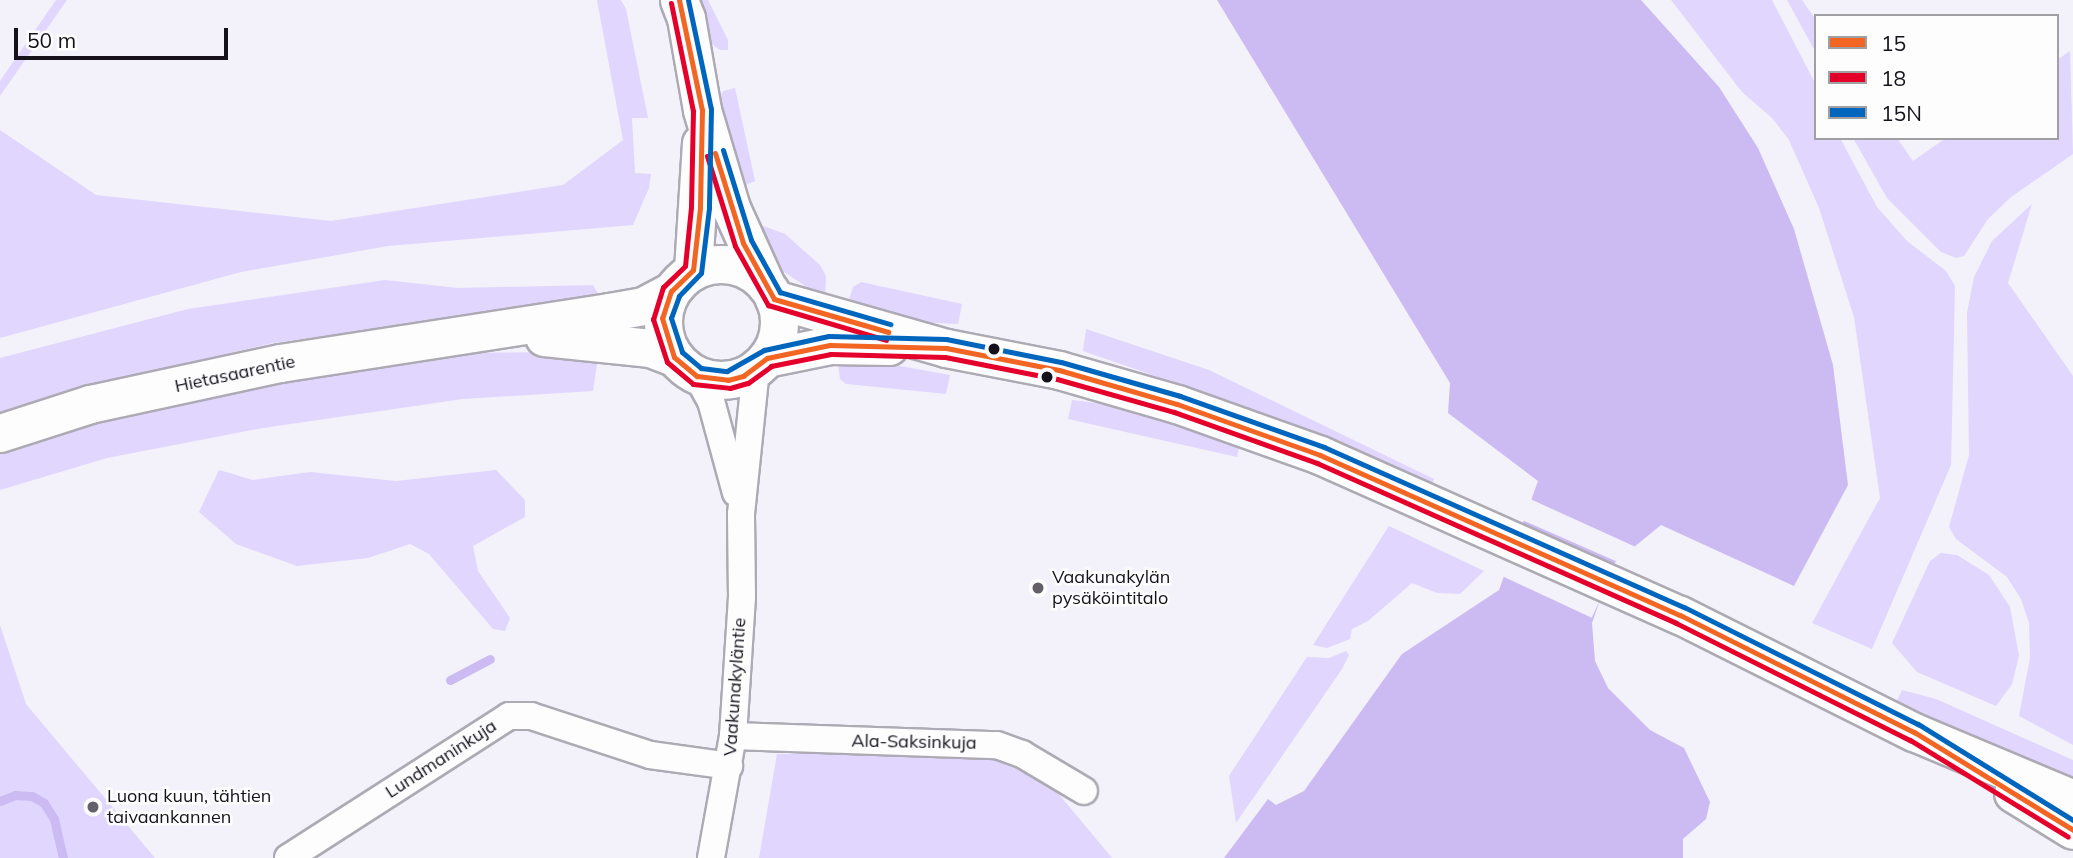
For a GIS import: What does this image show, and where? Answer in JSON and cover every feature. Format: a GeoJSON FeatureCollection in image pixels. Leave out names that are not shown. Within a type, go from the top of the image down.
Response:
{"type":"FeatureCollection","features":[{"type":"Feature","properties":{"kind":"street"},"geometry":{"type":"LineString","coordinates":[[679,0],[686,18],[702,110],[743,243],[770,292],[779,329],[762,363]]}},
{"type":"Feature","properties":{"kind":"street"},"geometry":{"type":"LineString","coordinates":[[702,110],[682,281],[662,318],[686,367],[728,380],[762,363],[830,345],[946,348]]}},
{"type":"Feature","properties":{"kind":"street"},"geometry":{"type":"LineString","coordinates":[[682,281],[724,264],[740,267],[770,292],[946,348],[1059,370],[1177,404],[1320,455],[1680,615],[1914,732],[2073,799]]}},
{"type":"Feature","properties":{"kind":"street","name":"Hietasaarentie"},"geometry":{"type":"LineString","coordinates":[[0,433],[90,404],[199,381],[474,332],[643,306],[682,281]]}},
{"type":"Feature","properties":{"kind":"street","name":"Hietasaarentie"},"geometry":{"type":"LineString","coordinates":[[474,332],[610,342],[686,367]]}},
{"type":"Feature","properties":{"kind":"street","name":"Vaakunakyläntie"},"geometry":{"type":"LineString","coordinates":[[711,858],[733,736],[742,597],[741,514],[762,363]]}},
{"type":"Feature","properties":{"kind":"street","name":"Vaakunakyläntie"},"geometry":{"type":"LineString","coordinates":[[686,367],[711,401],[741,514]]}},
{"type":"Feature","properties":{"kind":"street","name":"Lundmaninkuja"},"geometry":{"type":"LineString","coordinates":[[288,858],[509,716],[531,716],[650,755],[729,766]]}},
{"type":"Feature","properties":{"kind":"street"},"geometry":{"type":"LineString","coordinates":[[1914,732],[2073,830]]}},
{"type":"Feature","properties":{"kind":"street","name":"Ala-Saksinkuja"},"geometry":{"type":"LineString","coordinates":[[733,736],[997,745],[1022,754],[1084,791]]}},
{"type":"Feature","properties":{"kind":"shaded area"},"geometry":{"type":"Polygon","coordinates":[[[56,0],[67,0],[0,96],[0,81],[56,0]]]}},
{"type":"Feature","properties":{"kind":"shaded area"},"geometry":{"type":"Polygon","coordinates":[[[597,0],[621,0],[626,9],[648,118],[632,118],[635,173],[651,174],[649,188],[633,225],[388,246],[241,272],[0,338],[0,130],[96,195],[331,221],[563,185],[623,140],[597,0]]]}},
{"type":"Feature","properties":{"kind":"shaded area"},"geometry":{"type":"Polygon","coordinates":[[[693,0],[708,0],[728,40],[728,50],[720,50],[705,39],[693,0]]]}},
{"type":"Feature","properties":{"kind":"shaded area"},"geometry":{"type":"Polygon","coordinates":[[[1217,0],[1641,0],[1719,87],[1758,148],[1794,229],[1833,365],[1848,485],[1794,586],[1661,525],[1612,565],[1592,623],[1595,661],[1608,688],[1650,730],[1684,748],[1710,802],[1706,819],[1683,839],[1683,858],[1224,858],[1268,799],[1276,805],[1304,791],[1402,654],[1499,590],[1538,481],[1448,413],[1450,383],[1217,0]]]}},
{"type":"Feature","properties":{"kind":"shaded area"},"geometry":{"type":"Polygon","coordinates":[[[1671,0],[1772,0],[1814,81],[1814,140],[1841,140],[1877,207],[1907,241],[1946,271],[1955,286],[1951,465],[1872,649],[1812,623],[1880,498],[1854,317],[1819,208],[1789,140],[1772,118],[1742,92],[1671,0]]]}},
{"type":"Feature","properties":{"kind":"shaded area"},"geometry":{"type":"Polygon","coordinates":[[[1787,0],[1802,0],[1814,17],[1814,49],[1787,0]]]}},
{"type":"Feature","properties":{"kind":"shaded area"},"geometry":{"type":"Polygon","coordinates":[[[2070,51],[2073,154],[2011,197],[1988,219],[1964,256],[1956,258],[1941,252],[1887,198],[1854,140],[1898,140],[1913,161],[1943,140],[2059,140],[2059,59],[2070,51]]]}},
{"type":"Feature","properties":{"kind":"shaded area"},"geometry":{"type":"Polygon","coordinates":[[[735,88],[755,181],[738,188],[717,104],[723,91],[735,88]]]}},
{"type":"Feature","properties":{"kind":"shaded area"},"geometry":{"type":"Polygon","coordinates":[[[2032,204],[2008,283],[2073,376],[2073,745],[2019,716],[2030,658],[2029,623],[2021,599],[2007,577],[1956,539],[1949,527],[1969,455],[1967,313],[1974,277],[1992,241],[2032,204]]]}},
{"type":"Feature","properties":{"kind":"shaded area"},"geometry":{"type":"Polygon","coordinates":[[[750,221],[785,234],[820,265],[826,276],[825,299],[781,270],[767,254],[750,221]]]}},
{"type":"Feature","properties":{"kind":"shaded area"},"geometry":{"type":"Polygon","coordinates":[[[385,280],[458,288],[593,285],[598,294],[587,301],[273,343],[89,386],[0,413],[0,358],[188,309],[385,280]]]}},
{"type":"Feature","properties":{"kind":"shaded area"},"geometry":{"type":"Polygon","coordinates":[[[861,282],[962,304],[958,324],[914,322],[847,306],[853,287],[861,282]]]}},
{"type":"Feature","properties":{"kind":"shaded area"},"geometry":{"type":"Polygon","coordinates":[[[1086,329],[1209,370],[1434,479],[1432,485],[1305,428],[1083,351],[1086,329]]]}},
{"type":"Feature","properties":{"kind":"shaded area"},"geometry":{"type":"Polygon","coordinates":[[[550,352],[598,357],[593,391],[463,399],[263,428],[107,458],[0,490],[0,453],[90,420],[281,375],[451,353],[550,352]]]}},
{"type":"Feature","properties":{"kind":"shaded area"},"geometry":{"type":"Polygon","coordinates":[[[878,362],[950,375],[946,394],[846,384],[840,379],[838,363],[878,362]]]}},
{"type":"Feature","properties":{"kind":"shaded area"},"geometry":{"type":"Polygon","coordinates":[[[1072,400],[1128,407],[1240,444],[1237,457],[1068,419],[1072,400]]]}},
{"type":"Feature","properties":{"kind":"shaded area"},"geometry":{"type":"Polygon","coordinates":[[[219,470],[253,480],[310,472],[396,481],[496,470],[525,500],[525,517],[473,546],[478,571],[510,618],[505,631],[493,629],[429,554],[410,544],[368,558],[297,566],[236,544],[199,512],[219,470]]]}},
{"type":"Feature","properties":{"kind":"shaded area"},"geometry":{"type":"Polygon","coordinates":[[[1389,526],[1484,571],[1460,594],[1437,593],[1412,583],[1368,621],[1352,629],[1350,639],[1327,648],[1313,645],[1389,526]]]}},
{"type":"Feature","properties":{"kind":"shaded area"},"geometry":{"type":"Polygon","coordinates":[[[1941,553],[1957,555],[1989,575],[2010,607],[2019,656],[2012,684],[1996,706],[1917,672],[1892,643],[1930,561],[1941,553]]]}},
{"type":"Feature","properties":{"kind":"shaded area"},"geometry":{"type":"Polygon","coordinates":[[[0,625],[26,704],[155,858],[0,858],[0,625]]]}},
{"type":"Feature","properties":{"kind":"shaded area"},"geometry":{"type":"Polygon","coordinates":[[[1346,651],[1349,655],[1342,669],[1236,823],[1229,776],[1307,657],[1329,658],[1346,651]]]}},
{"type":"Feature","properties":{"kind":"shaded area"},"geometry":{"type":"Polygon","coordinates":[[[1902,690],[1936,699],[2073,760],[2073,789],[1896,703],[1902,690]]]}},
{"type":"Feature","properties":{"kind":"shaded area"},"geometry":{"type":"Polygon","coordinates":[[[777,754],[986,755],[1052,786],[1112,858],[759,858],[777,754]]]}},
{"type":"Feature","properties":{"kind":"pier"},"geometry":{"type":"Polygon","coordinates":[[[1528,498],[1638,548],[1620,563],[1520,519],[1528,498]]]}},
{"type":"Feature","properties":{"kind":"pier"},"geometry":{"type":"Polygon","coordinates":[[[1518,525],[1614,570],[1592,618],[1496,573],[1518,525]]]}},
{"type":"Feature","properties":{"kind":"waterway"},"geometry":{"type":"LineString","coordinates":[[450,680],[490,659]]}},
{"type":"Feature","properties":{"kind":"waterway"},"geometry":{"type":"LineString","coordinates":[[0,801],[16,795],[32,796],[44,803],[54,819],[63,858]]}},
{"type":"Feature","properties":{"kind":"transit line","name":"15"},"geometry":{"type":"LineString","coordinates":[[679,0],[702,110],[700,208],[693,270],[671,291],[662,318],[674,357],[697,376],[728,380],[743,376],[767,358],[830,345],[946,348],[1059,370],[1177,404],[1320,455],[1680,615],[1914,732],[2073,830]]}},
{"type":"Feature","properties":{"kind":"transit line","name":"15N"},"geometry":{"type":"LineString","coordinates":[[688,0],[711,109],[709,208],[701,273],[679,296],[671,318],[682,352],[701,368],[727,371],[764,350],[829,336],[946,339],[1061,362],[1180,396],[1324,447],[1684,607],[1918,724],[2073,820]]}},
{"type":"Feature","properties":{"kind":"transit line","name":"18"},"geometry":{"type":"LineString","coordinates":[[671,3],[693,111],[691,207],[685,266],[663,287],[653,319],[667,362],[693,384],[730,388],[748,383],[771,366],[831,354],[945,357],[1057,379],[1174,412],[1317,463],[1676,623],[1910,740],[2068,837]]}},
{"type":"Feature","properties":{"kind":"transit line","name":"15N"},"geometry":{"type":"LineString","coordinates":[[723,150],[751,240],[780,292],[890,324]]}},
{"type":"Feature","properties":{"kind":"transit line","name":"15"},"geometry":{"type":"LineString","coordinates":[[715,153],[743,243],[774,299],[888,332]]}},
{"type":"Feature","properties":{"kind":"transit line","name":"18"},"geometry":{"type":"LineString","coordinates":[[707,156],[735,246],[768,305],[886,340]]}},
{"type":"Feature","properties":{"kind":"place","name":"Vaakunakylän pysäköintitalo"},"geometry":{"type":"Point","coordinates":[1038,588]}},
{"type":"Feature","properties":{"kind":"place","name":"Luona kuun, tähtien taivaankannen"},"geometry":{"type":"Point","coordinates":[93,807]}}]}
